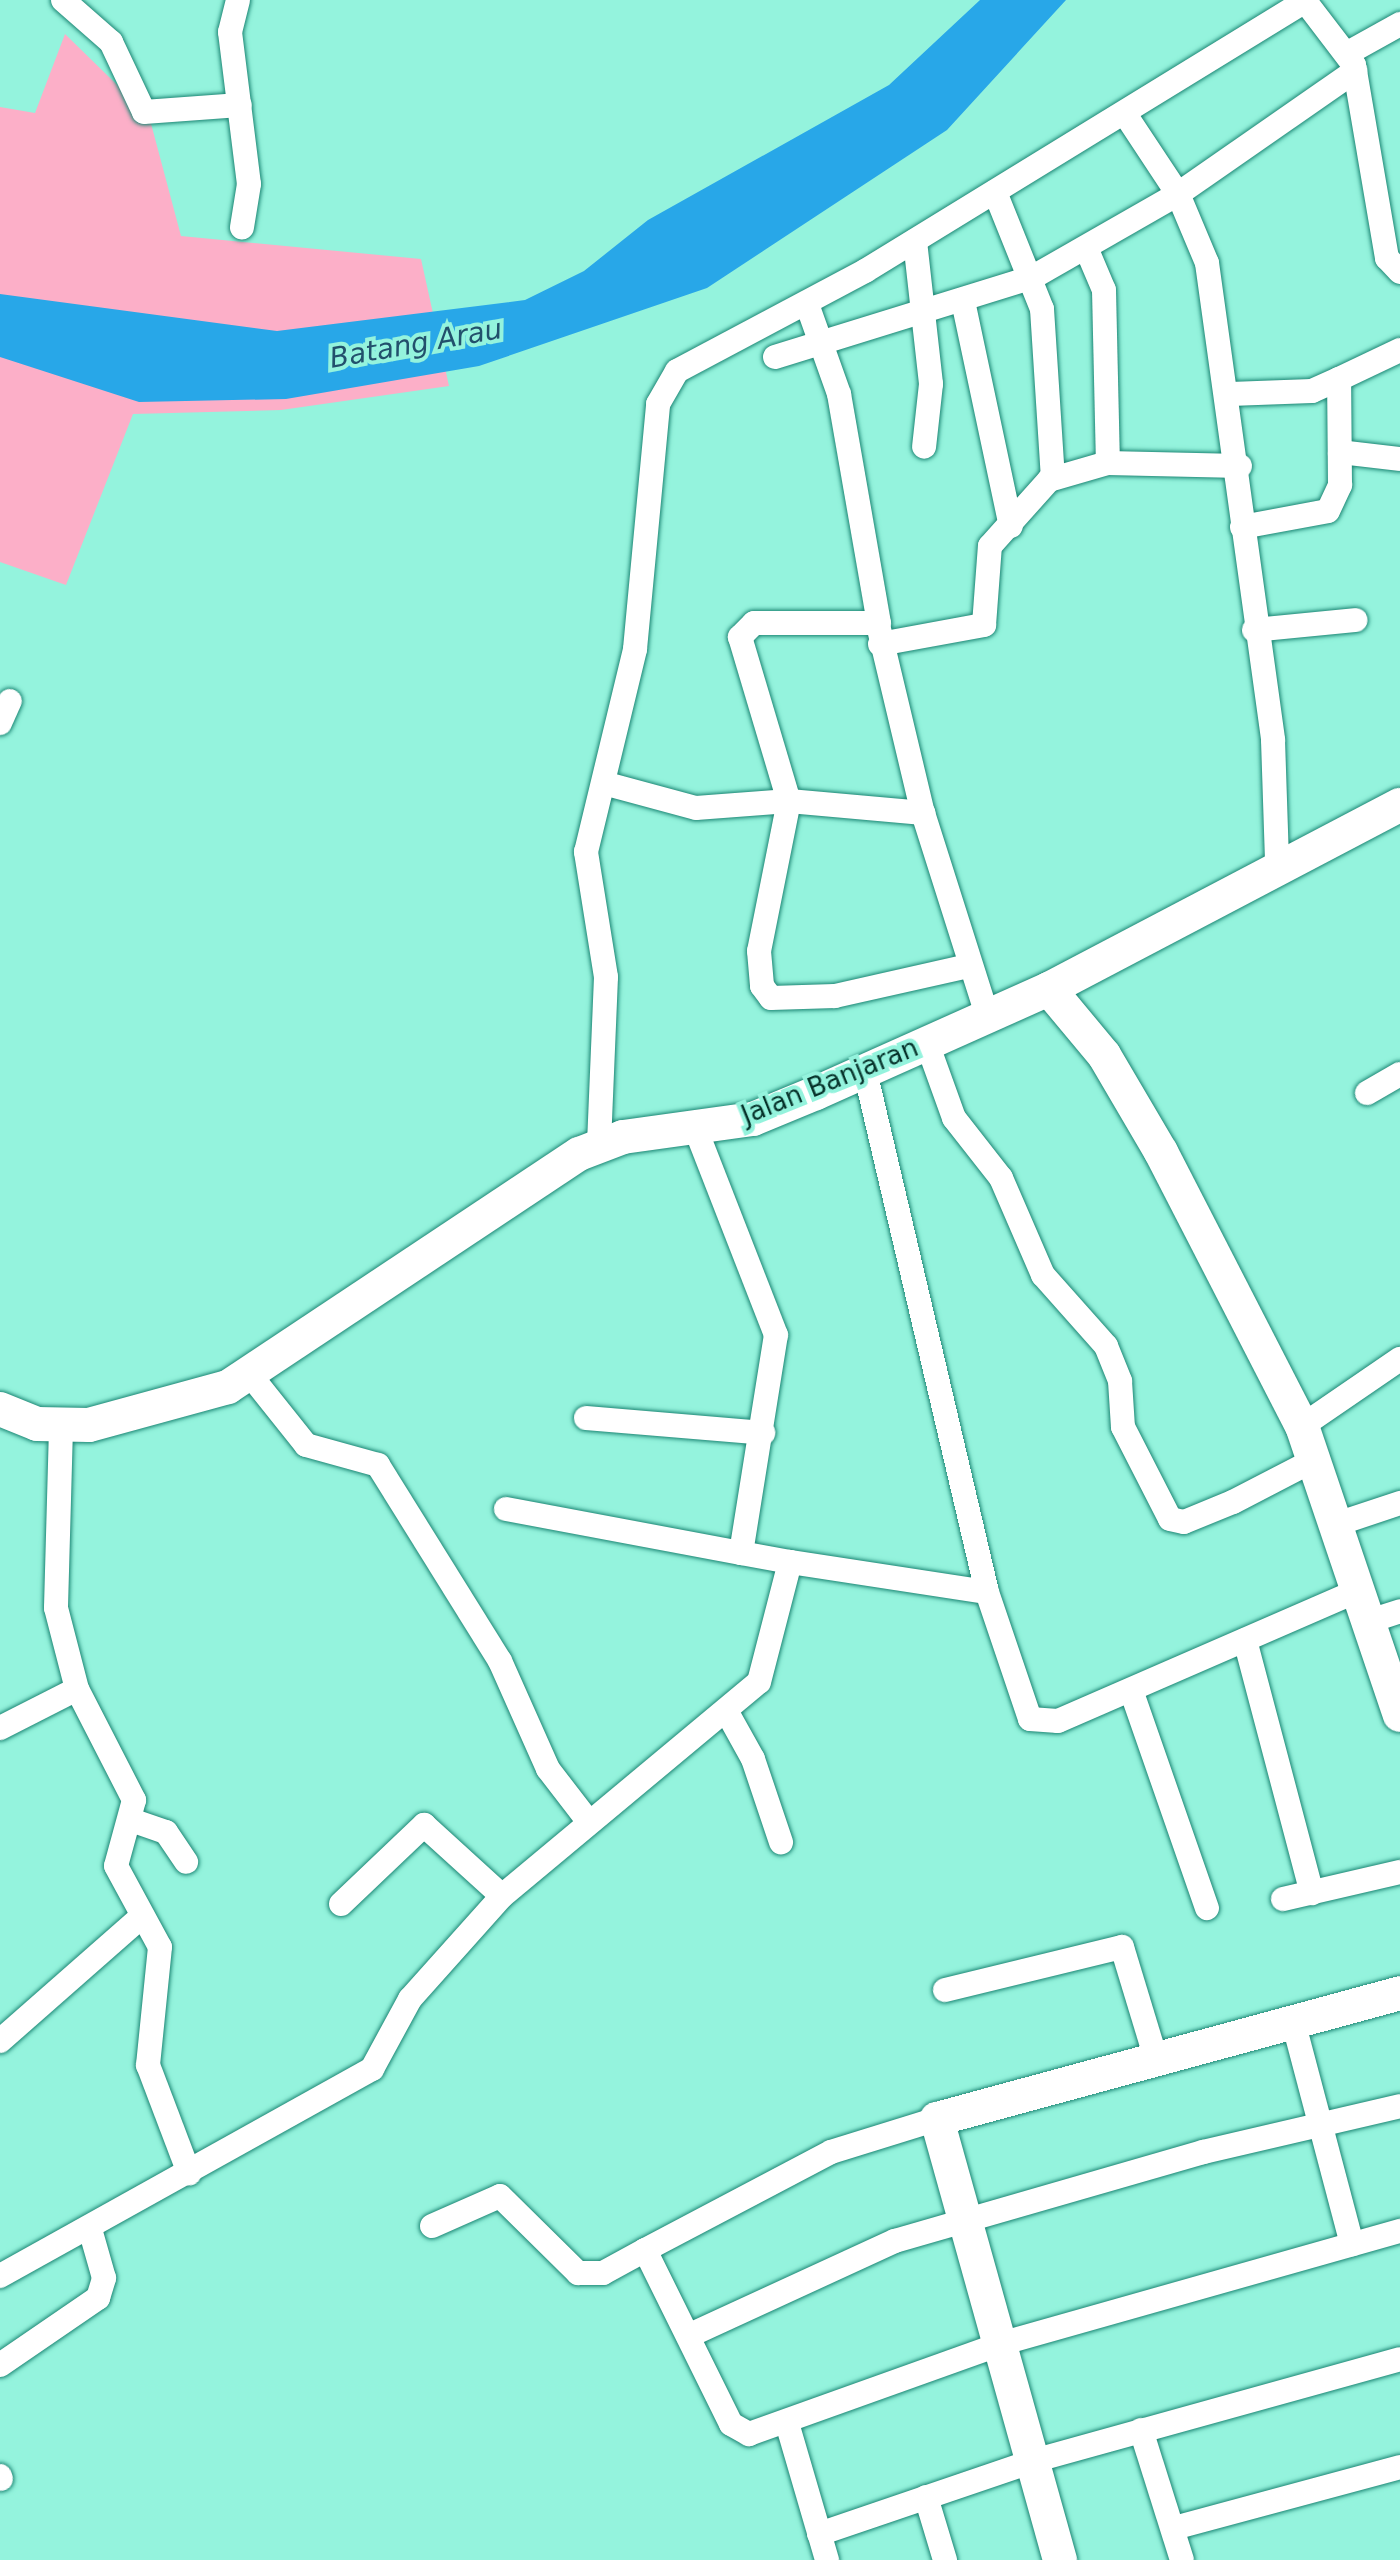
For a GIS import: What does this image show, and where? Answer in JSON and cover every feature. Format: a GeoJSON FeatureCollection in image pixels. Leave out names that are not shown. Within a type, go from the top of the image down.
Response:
{"type":"FeatureCollection","features":[{"type":"Feature","properties":{"kind":"street"},"geometry":{"type":"LineString","coordinates":[[238,0],[230,32],[249,184],[242,227]]}},
{"type":"Feature","properties":{"kind":"street"},"geometry":{"type":"LineString","coordinates":[[599,1144],[606,977],[586,852],[607,784],[635,649],[662,393],[688,360],[807,304],[915,241],[1125,114],[1300,1],[1312,3],[1351,62],[1387,258],[1400,272]]}},
{"type":"Feature","properties":{"kind":"street"},"geometry":{"type":"LineString","coordinates":[[60,2],[111,42],[144,112],[240,105]]}},
{"type":"Feature","properties":{"kind":"street"},"geometry":{"type":"LineString","coordinates":[[775,357],[1033,277],[1087,250],[1178,194],[1400,24]]}},
{"type":"Feature","properties":{"kind":"street"},"geometry":{"type":"LineString","coordinates":[[1125,114],[1178,194],[1207,263],[1240,466],[1242,527],[1254,630],[1276,762],[1277,863]]}},
{"type":"Feature","properties":{"kind":"street"},"geometry":{"type":"LineString","coordinates":[[995,192],[1033,277],[1044,326],[1053,478]]}},
{"type":"Feature","properties":{"kind":"street"},"geometry":{"type":"LineString","coordinates":[[915,241],[931,384],[924,447]]}},
{"type":"Feature","properties":{"kind":"street"},"geometry":{"type":"LineString","coordinates":[[1087,250],[1104,290],[1108,463]]}},
{"type":"Feature","properties":{"kind":"street"},"geometry":{"type":"LineString","coordinates":[[963,301],[1011,526]]}},
{"type":"Feature","properties":{"kind":"street"},"geometry":{"type":"LineString","coordinates":[[807,304],[839,394],[879,634],[923,813],[968,966],[987,1015]]}},
{"type":"Feature","properties":{"kind":"street"},"geometry":{"type":"LineString","coordinates":[[1230,394],[1312,391],[1400,350]]}},
{"type":"Feature","properties":{"kind":"street"},"geometry":{"type":"LineString","coordinates":[[1242,527],[1328,511],[1340,485],[1339,379]]}},
{"type":"Feature","properties":{"kind":"street"},"geometry":{"type":"LineString","coordinates":[[1340,452],[1400,459]]}},
{"type":"Feature","properties":{"kind":"street"},"geometry":{"type":"LineString","coordinates":[[968,966],[835,996],[793,1001],[766,994],[759,951],[789,801],[742,632],[759,622],[879,634],[984,625],[989,550],[1053,478],[1108,463],[1240,466]]}},
{"type":"Feature","properties":{"kind":"street"},"geometry":{"type":"LineString","coordinates":[[1254,630],[1356,620]]}},
{"type":"Feature","properties":{"kind":"street"},"geometry":{"type":"LineString","coordinates":[[607,784],[696,808],[789,801],[923,813]]}},
{"type":"Feature","properties":{"kind":"street","name":"Jalan Banjaran"},"geometry":{"type":"LineString","coordinates":[[0,1409],[61,1428],[121,1417],[251,1376],[599,1144],[753,1119],[1049,989],[1277,863],[1400,805]]}},
{"type":"Feature","properties":{"kind":"street"},"geometry":{"type":"LineString","coordinates":[[1049,989],[1104,1055],[1161,1152],[1302,1426],[1334,1525],[1361,1589],[1386,1616],[1400,1715]]}},
{"type":"Feature","properties":{"kind":"street"},"geometry":{"type":"LineString","coordinates":[[927,1043],[954,1118],[1001,1178],[1043,1275],[1106,1346],[1120,1381],[1123,1427],[1170,1519],[1184,1522],[1233,1502],[1314,1460]]}},
{"type":"Feature","properties":{"kind":"street"},"geometry":{"type":"LineString","coordinates":[[865,1071],[987,1592],[1034,1722],[1058,1721],[1361,1589]]}},
{"type":"Feature","properties":{"kind":"street"},"geometry":{"type":"LineString","coordinates":[[1367,1093],[1400,1074]]}},
{"type":"Feature","properties":{"kind":"street"},"geometry":{"type":"LineString","coordinates":[[696,1130],[771,1314],[775,1350],[741,1553]]}},
{"type":"Feature","properties":{"kind":"street"},"geometry":{"type":"LineString","coordinates":[[1302,1426],[1400,1359]]}},
{"type":"Feature","properties":{"kind":"street"},"geometry":{"type":"LineString","coordinates":[[251,1376],[306,1445],[378,1465],[500,1661],[548,1769],[588,1821]]}},
{"type":"Feature","properties":{"kind":"street"},"geometry":{"type":"LineString","coordinates":[[586,1418],[763,1433]]}},
{"type":"Feature","properties":{"kind":"street"},"geometry":{"type":"LineString","coordinates":[[61,1428],[52,1562],[77,1689],[132,1794],[131,1820],[114,1856],[140,1918],[160,1947],[148,2065],[189,2173]]}},
{"type":"Feature","properties":{"kind":"street"},"geometry":{"type":"LineString","coordinates":[[1334,1525],[1400,1503]]}},
{"type":"Feature","properties":{"kind":"street"},"geometry":{"type":"LineString","coordinates":[[506,1509],[790,1562],[987,1592]]}},
{"type":"Feature","properties":{"kind":"street"},"geometry":{"type":"LineString","coordinates":[[0,2276],[90,2229],[372,2069],[410,1999],[502,1896],[588,1821],[728,1714],[766,1668],[790,1562]]}},
{"type":"Feature","properties":{"kind":"street"},"geometry":{"type":"LineString","coordinates":[[1245,1640],[1312,1893]]}},
{"type":"Feature","properties":{"kind":"street"},"geometry":{"type":"LineString","coordinates":[[0,1728],[77,1689]]}},
{"type":"Feature","properties":{"kind":"street"},"geometry":{"type":"LineString","coordinates":[[1131,1690],[1207,1908]]}},
{"type":"Feature","properties":{"kind":"street"},"geometry":{"type":"LineString","coordinates":[[728,1714],[753,1759],[781,1842]]}},
{"type":"Feature","properties":{"kind":"street"},"geometry":{"type":"LineString","coordinates":[[131,1820],[166,1832],[186,1862]]}},
{"type":"Feature","properties":{"kind":"street"},"geometry":{"type":"LineString","coordinates":[[341,1904],[424,1825],[502,1896]]}},
{"type":"Feature","properties":{"kind":"street"},"geometry":{"type":"LineString","coordinates":[[1283,1899],[1400,1872]]}},
{"type":"Feature","properties":{"kind":"street"},"geometry":{"type":"LineString","coordinates":[[0,2041],[140,1918]]}},
{"type":"Feature","properties":{"kind":"street"},"geometry":{"type":"LineString","coordinates":[[945,1990],[1122,1947],[1156,2059]]}},
{"type":"Feature","properties":{"kind":"street"},"geometry":{"type":"LineString","coordinates":[[432,2226],[500,2196],[521,2209],[578,2273],[603,2273],[831,2152],[937,2119],[1400,1993]]}},
{"type":"Feature","properties":{"kind":"street"},"geometry":{"type":"LineString","coordinates":[[1293,2021],[1352,2244]]}},
{"type":"Feature","properties":{"kind":"street"},"geometry":{"type":"LineString","coordinates":[[688,2336],[848,2260],[964,2218],[1400,2106]]}},
{"type":"Feature","properties":{"kind":"street"},"geometry":{"type":"LineString","coordinates":[[937,2119],[1060,2560]]}},
{"type":"Feature","properties":{"kind":"street"},"geometry":{"type":"LineString","coordinates":[[0,2365],[98,2298],[104,2278],[90,2229]]}},
{"type":"Feature","properties":{"kind":"street"},"geometry":{"type":"LineString","coordinates":[[645,2250],[736,2430],[787,2423],[1000,2344],[1400,2231]]}},
{"type":"Feature","properties":{"kind":"street"},"geometry":{"type":"LineString","coordinates":[[819,2534],[1033,2461],[1400,2359]]}},
{"type":"Feature","properties":{"kind":"street"},"geometry":{"type":"LineString","coordinates":[[787,2423],[827,2560]]}},
{"type":"Feature","properties":{"kind":"street"},"geometry":{"type":"LineString","coordinates":[[1141,2430],[1182,2560]]}},
{"type":"Feature","properties":{"kind":"street"},"geometry":{"type":"LineString","coordinates":[[1174,2528],[1400,2467]]}},
{"type":"Feature","properties":{"kind":"street"},"geometry":{"type":"LineString","coordinates":[[926,2497],[945,2560]]}},
{"type":"Feature","properties":{"kind":"shaded area"},"geometry":{"type":"Polygon","coordinates":[[[65,34],[149,116],[181,236],[421,259],[449,386],[281,410],[133,414],[66,585],[0,562],[0,107],[35,113],[65,34]]]}},
{"type":"Feature","properties":{"kind":"water","name":"Batang Arau"},"geometry":{"type":"Polygon","coordinates":[[[980,0],[1066,0],[947,130],[707,288],[479,366],[286,399],[139,402],[0,357],[0,294],[277,331],[525,300],[584,271],[648,220],[889,85],[980,0]]]}}]}
